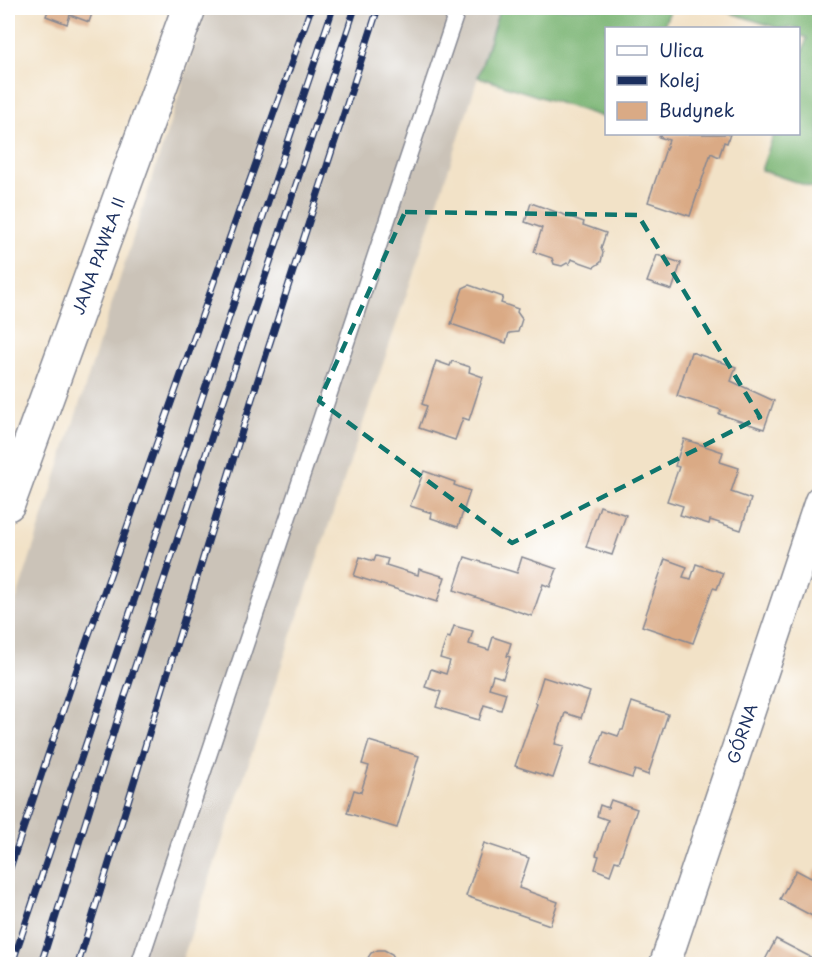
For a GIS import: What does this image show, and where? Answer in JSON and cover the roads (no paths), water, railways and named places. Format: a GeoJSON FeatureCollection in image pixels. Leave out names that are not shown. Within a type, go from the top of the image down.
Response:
{"type":"FeatureCollection","features":[{"type":"Feature","properties":{"kind":"main road","name":"JANA PAWŁA II"},"geometry":{"type":"LineString","coordinates":[[8,498],[189,8]]}},
{"type":"Feature","properties":{"kind":"street","name":"GÓRNA"},"geometry":{"type":"LineString","coordinates":[[665,964],[819,501]]}},
{"type":"Feature","properties":{"kind":"lane"},"geometry":{"type":"LineString","coordinates":[[139,964],[458,8]]}},
{"type":"Feature","properties":{"kind":"railway"},"geometry":{"type":"LineString","coordinates":[[8,874],[81,657],[311,8]]}},
{"type":"Feature","properties":{"kind":"railway"},"geometry":{"type":"LineString","coordinates":[[12,964],[333,8]]}},
{"type":"Feature","properties":{"kind":"railway"},"geometry":{"type":"LineString","coordinates":[[41,964],[124,699],[355,8]]}},
{"type":"Feature","properties":{"kind":"railway"},"geometry":{"type":"LineString","coordinates":[[78,964],[255,389],[378,8]]}}]}
